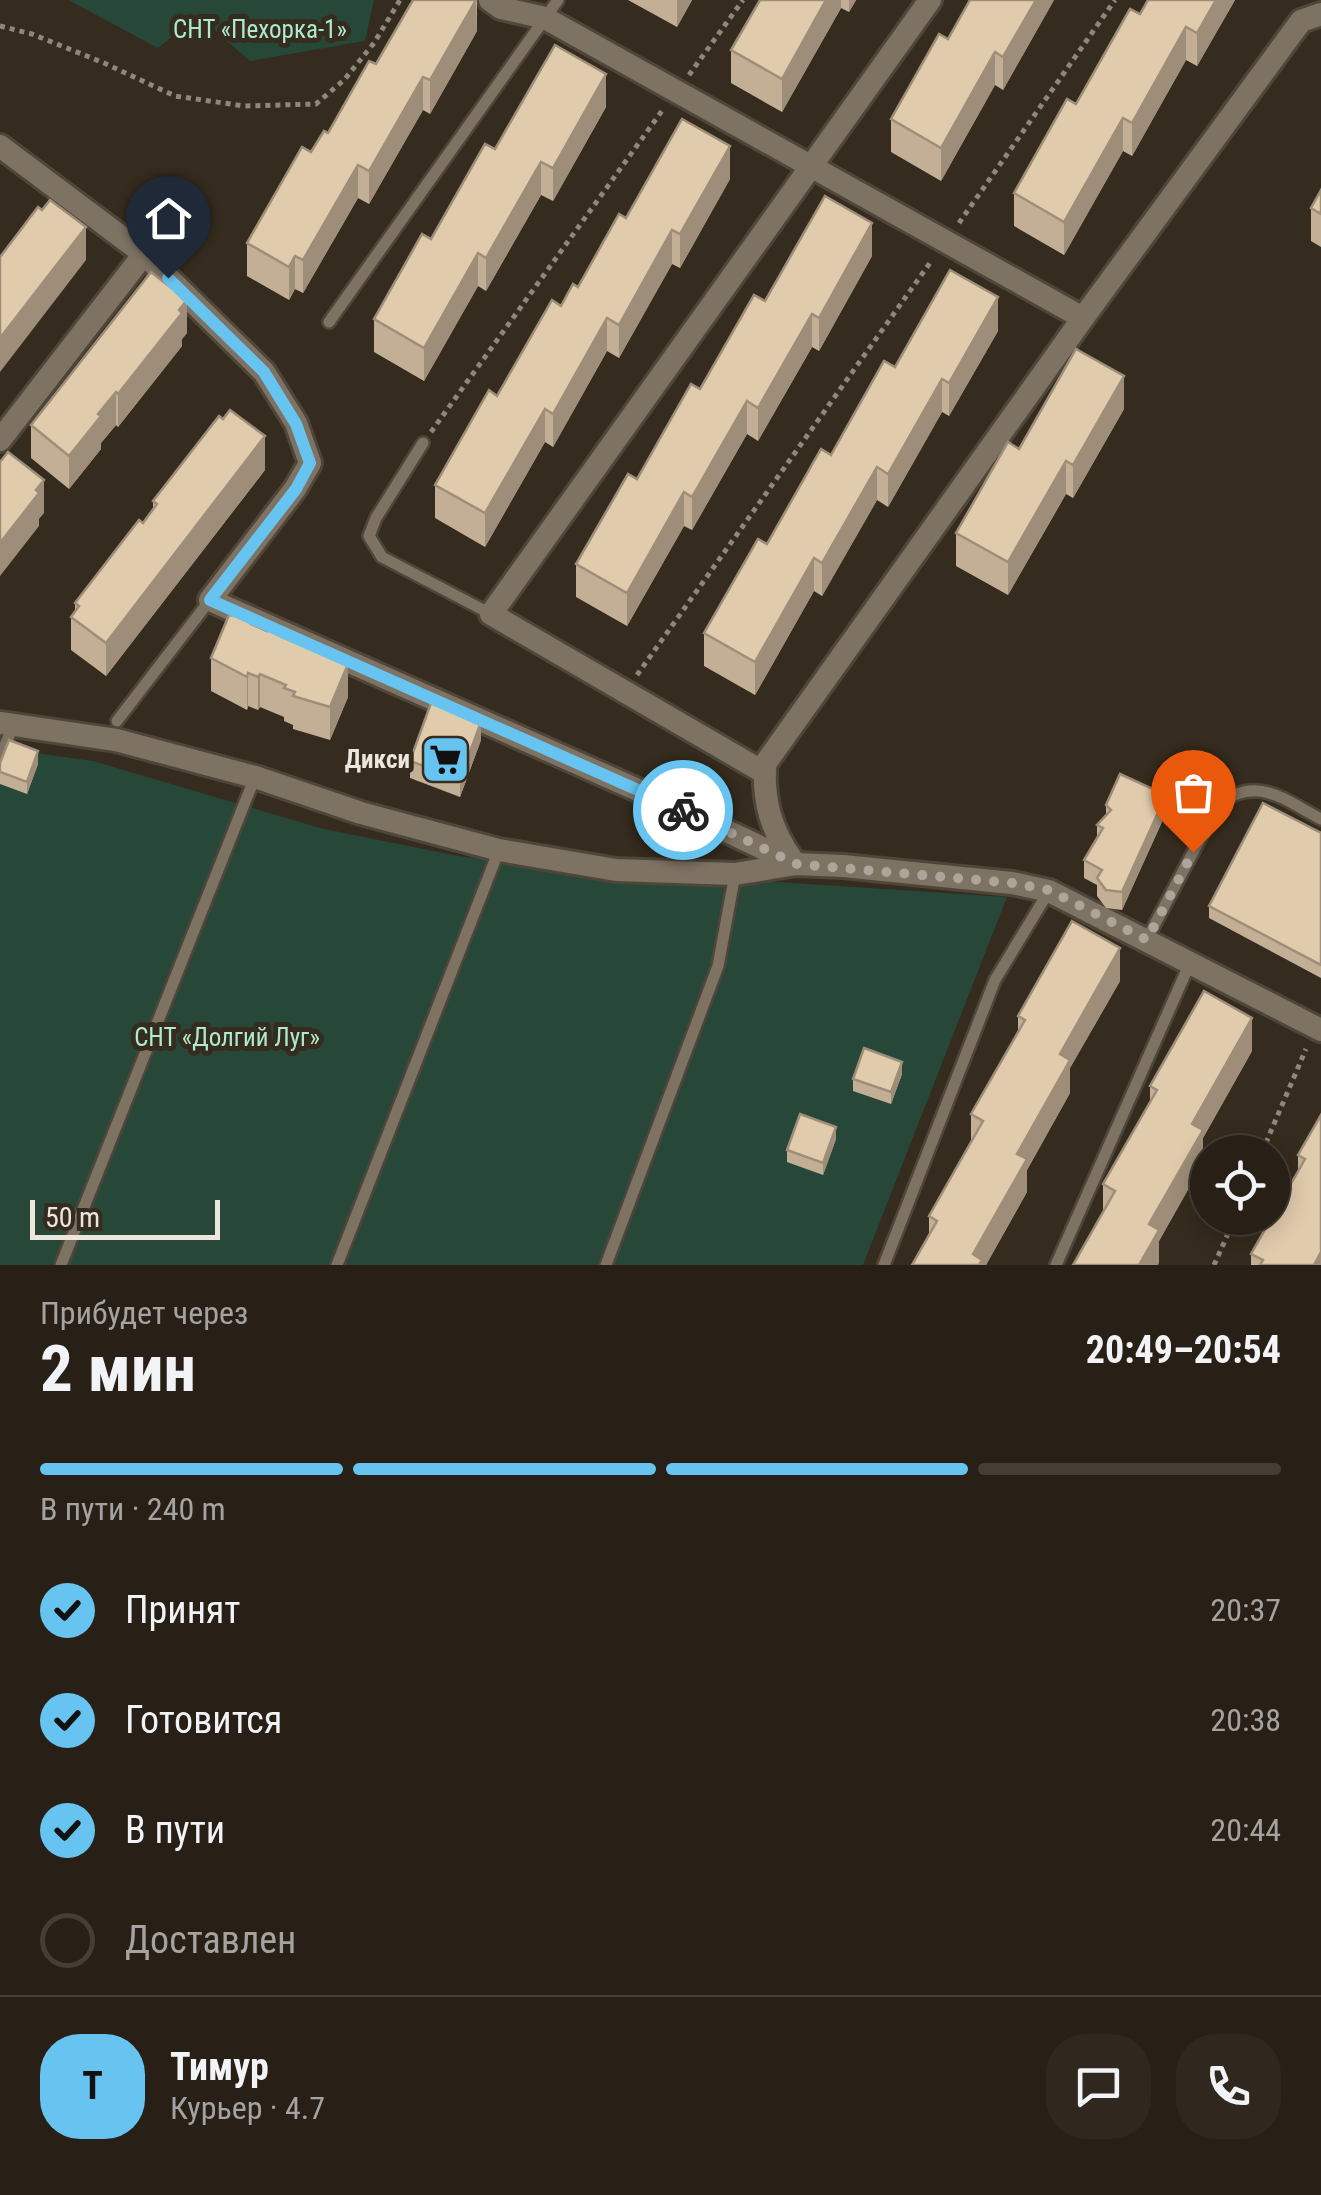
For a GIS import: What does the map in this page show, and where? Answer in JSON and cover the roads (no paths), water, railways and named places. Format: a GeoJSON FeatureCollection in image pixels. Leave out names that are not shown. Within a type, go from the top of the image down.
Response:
{"type":"FeatureCollection","features":[{"type":"Feature","properties":{"kind":"street"},"geometry":{"type":"LineString","coordinates":[[490,0],[501,8],[552,9],[676,91],[1083,318]]}},
{"type":"Feature","properties":{"kind":"street"},"geometry":{"type":"LineString","coordinates":[[764,773],[491,614],[930,0]]}},
{"type":"Feature","properties":{"kind":"street"},"geometry":{"type":"LineString","coordinates":[[796,864],[775,836],[764,794],[765,764],[1300,21],[1321,14]]}},
{"type":"Feature","properties":{"kind":"street"},"geometry":{"type":"LineString","coordinates":[[0,146],[144,254],[264,372],[296,424],[310,463],[296,489],[210,600],[676,806],[796,864]]}},
{"type":"Feature","properties":{"kind":"street"},"geometry":{"type":"LineString","coordinates":[[0,440],[144,254]]}},
{"type":"Feature","properties":{"kind":"street"},"geometry":{"type":"LineString","coordinates":[[7,723],[116,740],[256,777],[361,813],[499,850],[616,870],[734,874],[796,864],[1012,883],[1049,890],[1318,1029]]}},
{"type":"Feature","properties":{"kind":"lane"},"geometry":{"type":"LineString","coordinates":[[329,322],[552,9]]}},
{"type":"Feature","properties":{"kind":"lane"},"geometry":{"type":"LineString","coordinates":[[423,443],[369,536],[382,556],[491,614]]}},
{"type":"Feature","properties":{"kind":"lane"},"geometry":{"type":"LineString","coordinates":[[117,721],[210,600]]}},
{"type":"Feature","properties":{"kind":"lane"},"geometry":{"type":"LineString","coordinates":[[0,758],[7,723]]}},
{"type":"Feature","properties":{"kind":"lane"},"geometry":{"type":"LineString","coordinates":[[61,1265],[256,777]]}},
{"type":"Feature","properties":{"kind":"lane"},"geometry":{"type":"LineString","coordinates":[[1147,940],[1218,805],[1230,796],[1264,789],[1321,819]]}},
{"type":"Feature","properties":{"kind":"lane"},"geometry":{"type":"LineString","coordinates":[[337,1265],[499,850]]}},
{"type":"Feature","properties":{"kind":"lane"},"geometry":{"type":"LineString","coordinates":[[606,1265],[718,966],[734,874]]}},
{"type":"Feature","properties":{"kind":"lane"},"geometry":{"type":"LineString","coordinates":[[884,1265],[995,980],[1049,890]]}},
{"type":"Feature","properties":{"kind":"lane"},"geometry":{"type":"LineString","coordinates":[[1056,1265],[1191,962]]}},
{"type":"Feature","properties":{"kind":"place","name":"Дикси"},"geometry":{"type":"Point","coordinates":[445,759]}},
{"type":"Feature","properties":{"kind":"park label","name":"СНТ «Пехорка-1»"},"geometry":{"type":"Point","coordinates":[260,29]}},
{"type":"Feature","properties":{"kind":"park label","name":"СНТ «Долгий Луг»"},"geometry":{"type":"Point","coordinates":[227,1037]}}]}
